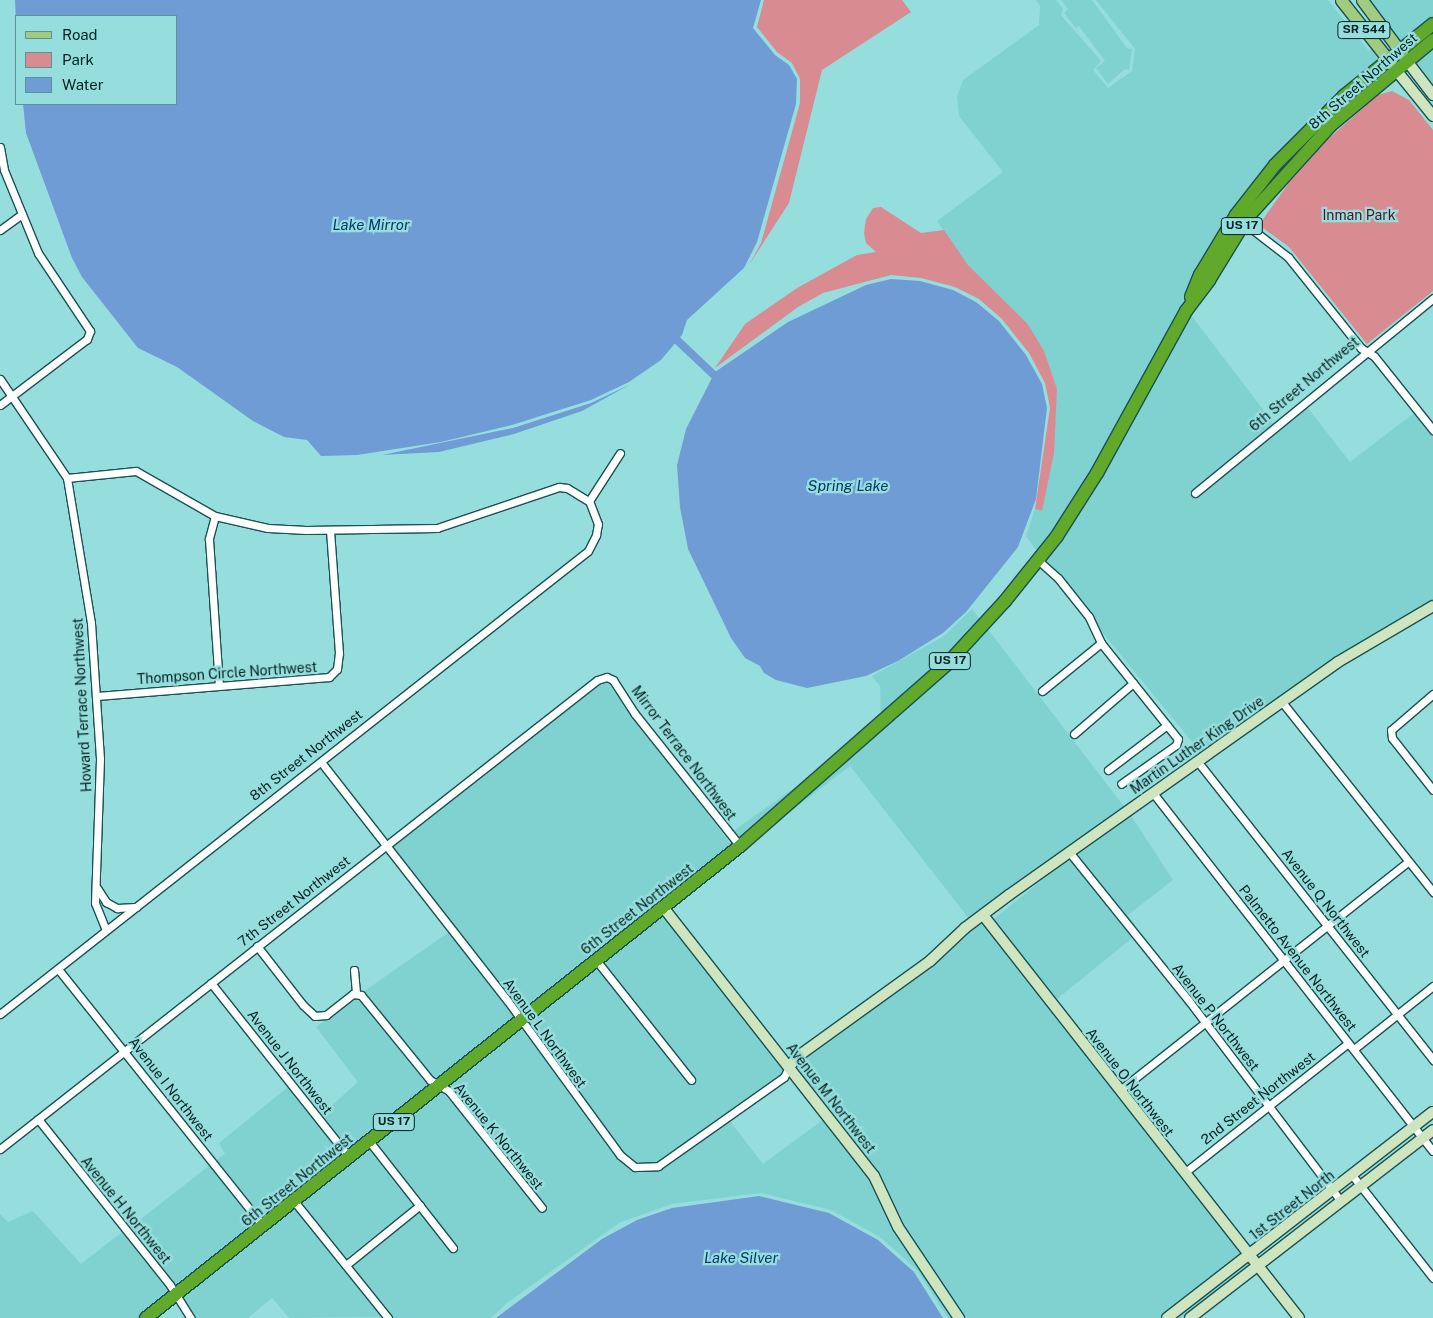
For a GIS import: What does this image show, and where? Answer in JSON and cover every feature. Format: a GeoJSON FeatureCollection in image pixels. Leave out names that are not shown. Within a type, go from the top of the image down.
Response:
{"type":"FeatureCollection","features":[{"type":"Feature","properties":{"kind":"highway","name":"8th Street Northwest"},"geometry":{"type":"LineString","coordinates":[[1096,473],[1186,311],[1246,221],[1331,125],[1404,56],[1433,24]]}},
{"type":"Feature","properties":{"kind":"highway","name":"8th Street Northwest"},"geometry":{"type":"LineString","coordinates":[[1404,56],[1433,40]]}},
{"type":"Feature","properties":{"kind":"highway","name":"8th Street Northwest"},"geometry":{"type":"LineString","coordinates":[[1186,311],[1200,275],[1223,235],[1275,165],[1334,105],[1392,66]]}},
{"type":"Feature","properties":{"kind":"highway"},"geometry":{"type":"LineString","coordinates":[[1246,221],[1274,177],[1275,165]]}},
{"type":"Feature","properties":{"kind":"highway","name":"6th Street Northwest"},"geometry":{"type":"LineString","coordinates":[[146,1318],[740,846],[947,664],[1039,561],[1096,473]]}},
{"type":"Feature","properties":{"kind":"main road","name":"SR 544"},"geometry":{"type":"LineString","coordinates":[[1341,0],[1392,66]]}},
{"type":"Feature","properties":{"kind":"main road","name":"SR 544"},"geometry":{"type":"LineString","coordinates":[[1362,0],[1404,56]]}},
{"type":"Feature","properties":{"kind":"street","name":"SR 544"},"geometry":{"type":"LineString","coordinates":[[1404,56],[1433,95]]}},
{"type":"Feature","properties":{"kind":"street","name":"SR 544"},"geometry":{"type":"LineString","coordinates":[[1392,66],[1433,116]]}},
{"type":"Feature","properties":{"kind":"street"},"geometry":{"type":"LineString","coordinates":[[0,147],[4,170],[44,266],[87,326],[89,334],[0,405]]}},
{"type":"Feature","properties":{"kind":"street"},"geometry":{"type":"LineString","coordinates":[[0,230],[22,214]]}},
{"type":"Feature","properties":{"kind":"street"},"geometry":{"type":"LineString","coordinates":[[1246,221],[1288,257],[1361,348],[1374,356],[1433,430]]}},
{"type":"Feature","properties":{"kind":"street","name":"6th Street Northwest"},"geometry":{"type":"LineString","coordinates":[[1195,493],[1433,298]]}},
{"type":"Feature","properties":{"kind":"street"},"geometry":{"type":"LineString","coordinates":[[0,379],[10,397],[67,478],[136,471],[215,516],[268,528],[330,530],[431,529],[499,507],[546,489],[564,487],[589,502],[620,452]]}},
{"type":"Feature","properties":{"kind":"street","name":"Howard Terrace Northwest"},"geometry":{"type":"LineString","coordinates":[[67,478],[91,623],[100,759],[96,912],[106,930]]}},
{"type":"Feature","properties":{"kind":"street","name":"8th Street Northwest"},"geometry":{"type":"LineString","coordinates":[[0,1014],[588,551],[597,531],[589,502]]}},
{"type":"Feature","properties":{"kind":"street"},"geometry":{"type":"LineString","coordinates":[[215,516],[209,539],[219,685]]}},
{"type":"Feature","properties":{"kind":"street","name":"Thompson Circle Northwest"},"geometry":{"type":"LineString","coordinates":[[97,696],[219,685],[324,679],[337,669],[339,653],[330,530]]}},
{"type":"Feature","properties":{"kind":"street"},"geometry":{"type":"LineString","coordinates":[[1039,561],[1058,578],[1090,617],[1101,643],[1178,739],[1176,745],[1121,784]]}},
{"type":"Feature","properties":{"kind":"street","name":"Martin Luther King Drive"},"geometry":{"type":"LineString","coordinates":[[789,1067],[797,1058],[922,966],[983,915],[1070,852],[1338,662],[1433,606]]}},
{"type":"Feature","properties":{"kind":"street"},"geometry":{"type":"LineString","coordinates":[[1042,692],[1101,643]]}},
{"type":"Feature","properties":{"kind":"street","name":"Mirror Terrace Northwest"},"geometry":{"type":"LineString","coordinates":[[607,677],[616,684],[635,714],[740,846]]}},
{"type":"Feature","properties":{"kind":"street","name":"7th Street Northwest"},"geometry":{"type":"LineString","coordinates":[[0,1149],[592,683],[607,677]]}},
{"type":"Feature","properties":{"kind":"street"},"geometry":{"type":"LineString","coordinates":[[1074,734],[1133,684]]}},
{"type":"Feature","properties":{"kind":"street"},"geometry":{"type":"LineString","coordinates":[[1433,694],[1394,725],[1391,732],[1392,738],[1433,790]]}},
{"type":"Feature","properties":{"kind":"street"},"geometry":{"type":"LineString","coordinates":[[1282,702],[1433,892]]}},
{"type":"Feature","properties":{"kind":"street"},"geometry":{"type":"LineString","coordinates":[[1108,770],[1167,725]]}},
{"type":"Feature","properties":{"kind":"street","name":"Avenue L Northwest"},"geometry":{"type":"LineString","coordinates":[[320,762],[386,844],[521,1020],[620,1155],[634,1167],[658,1166],[784,1077],[789,1067]]}},
{"type":"Feature","properties":{"kind":"street","name":"Avenue Q Northwest"},"geometry":{"type":"LineString","coordinates":[[1198,762],[1433,1060]]}},
{"type":"Feature","properties":{"kind":"street","name":"Palmetto Avenue Northwest"},"geometry":{"type":"LineString","coordinates":[[1153,793],[1433,1151]]}},
{"type":"Feature","properties":{"kind":"street","name":"Avenue P Northwest"},"geometry":{"type":"LineString","coordinates":[[1070,852],[1205,1022],[1340,1200]]}},
{"type":"Feature","properties":{"kind":"street"},"geometry":{"type":"LineString","coordinates":[[1120,1090],[1408,862]]}},
{"type":"Feature","properties":{"kind":"street"},"geometry":{"type":"LineString","coordinates":[[97,888],[106,902],[117,908],[137,907]]}},
{"type":"Feature","properties":{"kind":"street","name":"Avenue M Northwest"},"geometry":{"type":"LineString","coordinates":[[663,907],[874,1176],[898,1227],[959,1318]]}},
{"type":"Feature","properties":{"kind":"street","name":"Avenue O Northwest"},"geometry":{"type":"LineString","coordinates":[[983,915],[1256,1266],[1299,1318]]}},
{"type":"Feature","properties":{"kind":"street"},"geometry":{"type":"LineString","coordinates":[[257,946],[303,1005],[315,1016],[326,1015],[356,994],[354,970]]}},
{"type":"Feature","properties":{"kind":"street"},"geometry":{"type":"LineString","coordinates":[[596,960],[691,1080]]}},
{"type":"Feature","properties":{"kind":"street","name":"Avenue I Northwest"},"geometry":{"type":"LineString","coordinates":[[58,969],[263,1226]]}},
{"type":"Feature","properties":{"kind":"street","name":"Avenue J Northwest"},"geometry":{"type":"LineString","coordinates":[[211,983],[349,1157]]}},
{"type":"Feature","properties":{"kind":"street"},"geometry":{"type":"LineString","coordinates":[[1354,1050],[1433,986]]}},
{"type":"Feature","properties":{"kind":"street","name":"Avenue K Northwest"},"geometry":{"type":"LineString","coordinates":[[356,994],[364,999],[430,1080],[440,1085],[461,1105],[542,1208]]}},
{"type":"Feature","properties":{"kind":"street","name":"2nd Street Northwest"},"geometry":{"type":"LineString","coordinates":[[1184,1173],[1348,1043]]}},
{"type":"Feature","properties":{"kind":"street","name":"1st Street North"},"geometry":{"type":"LineString","coordinates":[[1168,1318],[1433,1112]]}},
{"type":"Feature","properties":{"kind":"street","name":"Avenue H Northwest"},"geometry":{"type":"LineString","coordinates":[[38,1119],[176,1295],[191,1318]]}},
{"type":"Feature","properties":{"kind":"street","name":"1st Street North"},"geometry":{"type":"LineString","coordinates":[[1190,1318],[1340,1200],[1433,1130]]}},
{"type":"Feature","properties":{"kind":"street"},"geometry":{"type":"LineString","coordinates":[[369,1141],[453,1248]]}},
{"type":"Feature","properties":{"kind":"street"},"geometry":{"type":"LineString","coordinates":[[1352,1175],[1433,1278]]}},
{"type":"Feature","properties":{"kind":"street"},"geometry":{"type":"LineString","coordinates":[[294,1201],[387,1318]]}},
{"type":"Feature","properties":{"kind":"street"},"geometry":{"type":"LineString","coordinates":[[346,1265],[420,1205]]}},
{"type":"Feature","properties":{"kind":"shaded area"},"geometry":{"type":"Polygon","coordinates":[[[1036,0],[1056,0],[1063,9],[1061,15],[1101,61],[1093,70],[1108,88],[1132,71],[1135,49],[1096,0],[1328,0],[1369,51],[1372,48],[1382,60],[1331,102],[1196,273],[1183,309],[1093,471],[1039,554],[1026,536],[1035,509],[1041,511],[1057,389],[1027,323],[968,265],[937,221],[1003,172],[959,116],[957,97],[963,80],[1039,25],[1040,6],[1036,0]]]}},
{"type":"Feature","properties":{"kind":"shaded area"},"geometry":{"type":"Polygon","coordinates":[[[1061,0],[1092,0],[1127,48],[1132,49],[1129,70],[1125,69],[1108,84],[1096,68],[1105,61],[1079,26],[1076,28],[1064,13],[1068,9],[1061,0]]]}},
{"type":"Feature","properties":{"kind":"shaded area"},"geometry":{"type":"Polygon","coordinates":[[[1369,0],[1433,0],[1433,20],[1401,45],[1369,0]]]}},
{"type":"Feature","properties":{"kind":"shaded area"},"geometry":{"type":"Polygon","coordinates":[[[1433,45],[1433,89],[1413,62],[1433,45]]]}},
{"type":"Feature","properties":{"kind":"shaded area"},"geometry":{"type":"Polygon","coordinates":[[[1202,296],[1191,315],[1274,424],[1189,493],[1194,498],[1307,407],[1350,462],[1414,413],[1433,437],[1433,602],[1202,754],[1097,626],[1093,614],[1062,575],[1044,560],[1202,296]]]}},
{"type":"Feature","properties":{"kind":"shaded area"},"geometry":{"type":"Polygon","coordinates":[[[972,609],[982,622],[881,717],[880,686],[872,676],[944,636],[972,609]]]}},
{"type":"Feature","properties":{"kind":"shaded area"},"geometry":{"type":"Polygon","coordinates":[[[987,628],[1126,809],[970,920],[850,766],[715,870],[987,628]]]}},
{"type":"Feature","properties":{"kind":"shaded area"},"geometry":{"type":"Polygon","coordinates":[[[606,681],[733,847],[522,1015],[391,844],[594,686],[606,681]]]}},
{"type":"Feature","properties":{"kind":"shaded area"},"geometry":{"type":"Polygon","coordinates":[[[839,756],[740,842],[732,832],[839,756]]]}},
{"type":"Feature","properties":{"kind":"shaded area"},"geometry":{"type":"Polygon","coordinates":[[[1130,814],[1173,880],[1128,915],[1140,933],[1076,853],[1130,814]]]}},
{"type":"Feature","properties":{"kind":"shaded area"},"geometry":{"type":"Polygon","coordinates":[[[1069,858],[1133,937],[1057,999],[993,920],[1069,858]]]}},
{"type":"Feature","properties":{"kind":"shaded area"},"geometry":{"type":"Polygon","coordinates":[[[662,912],[784,1069],[781,1075],[657,1163],[649,1164],[637,1163],[623,1152],[526,1021],[596,966],[691,1085],[696,1080],[602,960],[662,912]]]}},
{"type":"Feature","properties":{"kind":"shaded area"},"geometry":{"type":"Polygon","coordinates":[[[982,920],[1243,1256],[1161,1318],[964,1318],[905,1231],[878,1174],[794,1067],[982,920]]]}},
{"type":"Feature","properties":{"kind":"shaded area"},"geometry":{"type":"Polygon","coordinates":[[[449,932],[516,1020],[440,1080],[432,1077],[363,992],[449,932]]]}},
{"type":"Feature","properties":{"kind":"shaded area"},"geometry":{"type":"Polygon","coordinates":[[[354,999],[361,1002],[426,1083],[433,1086],[350,1152],[321,1115],[358,1082],[316,1027],[354,999]]]}},
{"type":"Feature","properties":{"kind":"shaded area"},"geometry":{"type":"Polygon","coordinates":[[[520,1026],[616,1158],[634,1171],[660,1169],[729,1120],[763,1164],[824,1119],[871,1178],[894,1229],[954,1318],[948,1318],[917,1270],[880,1237],[831,1210],[761,1193],[672,1204],[619,1223],[507,1303],[491,1318],[393,1318],[351,1265],[419,1210],[452,1253],[459,1248],[375,1141],[440,1090],[463,1114],[541,1213],[548,1208],[446,1084],[520,1026]]]}},
{"type":"Feature","properties":{"kind":"shaded area"},"geometry":{"type":"Polygon","coordinates":[[[288,1087],[344,1157],[264,1220],[216,1160],[225,1154],[219,1143],[288,1087]]]}},
{"type":"Feature","properties":{"kind":"shaded area"},"geometry":{"type":"Polygon","coordinates":[[[368,1147],[414,1205],[345,1259],[299,1201],[368,1147]]]}},
{"type":"Feature","properties":{"kind":"shaded area"},"geometry":{"type":"Polygon","coordinates":[[[210,1165],[257,1226],[177,1288],[130,1228],[210,1165]]]}},
{"type":"Feature","properties":{"kind":"shaded area"},"geometry":{"type":"Polygon","coordinates":[[[293,1206],[382,1317],[289,1318],[272,1298],[248,1318],[197,1318],[181,1295],[293,1206]]]}},
{"type":"Feature","properties":{"kind":"shaded area"},"geometry":{"type":"Polygon","coordinates":[[[33,1211],[81,1264],[122,1232],[171,1294],[140,1318],[0,1318],[0,1214],[8,1222],[33,1211]]]}},
{"type":"Feature","properties":{"kind":"shaded area"},"geometry":{"type":"Polygon","coordinates":[[[1248,1262],[1251,1265],[1185,1318],[1174,1318],[1248,1262]]]}},
{"type":"Feature","properties":{"kind":"green space"},"geometry":{"type":"Polygon","coordinates":[[[764,0],[902,0],[911,12],[822,70],[789,203],[749,265],[761,243],[800,103],[800,79],[792,63],[777,52],[757,27],[764,0]]]}},
{"type":"Feature","properties":{"kind":"green space","name":"Inman Park"},"geometry":{"type":"Polygon","coordinates":[[[1392,91],[1409,100],[1433,130],[1433,291],[1367,344],[1289,247],[1259,225],[1288,184],[1328,139],[1378,95],[1392,91]]]}},
{"type":"Feature","properties":{"kind":"green space"},"geometry":{"type":"Polygon","coordinates":[[[881,207],[921,233],[944,230],[968,265],[1027,323],[1044,351],[1057,389],[1054,453],[1042,511],[1035,509],[1050,408],[1045,383],[1029,353],[1002,319],[979,299],[955,287],[921,278],[891,275],[823,293],[798,307],[715,368],[745,324],[797,288],[857,255],[876,252],[866,243],[864,233],[866,219],[873,208],[881,207]]]}},
{"type":"Feature","properties":{"kind":"water","name":"Lake Mirror"},"geometry":{"type":"Polygon","coordinates":[[[15,0],[761,0],[753,28],[775,55],[789,65],[797,79],[796,104],[757,242],[744,268],[687,320],[682,335],[661,360],[629,382],[591,400],[512,425],[441,442],[357,455],[321,456],[307,440],[284,437],[253,421],[177,367],[138,348],[82,277],[72,258],[26,133],[23,105],[178,105],[178,15],[16,15],[15,0]]]}},
{"type":"Feature","properties":{"kind":"water","name":"Spring Lake"},"geometry":{"type":"Polygon","coordinates":[[[891,279],[920,281],[953,290],[976,302],[999,321],[1026,355],[1042,384],[1047,408],[1036,499],[1018,547],[966,612],[943,633],[898,661],[866,676],[807,688],[776,680],[764,673],[760,666],[745,658],[731,638],[688,549],[680,507],[677,465],[686,429],[715,372],[788,322],[866,285],[891,279]]]}},
{"type":"Feature","properties":{"kind":"water"},"geometry":{"type":"Polygon","coordinates":[[[631,384],[582,411],[514,434],[439,452],[382,455],[513,428],[591,403],[631,384]]]}},
{"type":"Feature","properties":{"kind":"water","name":"Lake Silver"},"geometry":{"type":"Polygon","coordinates":[[[759,1196],[829,1213],[878,1240],[914,1272],[943,1318],[496,1318],[602,1239],[637,1220],[672,1208],[759,1196]]]}},
{"type":"Feature","properties":{"kind":"waterway"},"geometry":{"type":"LineString","coordinates":[[678,341],[714,375]]}}]}
